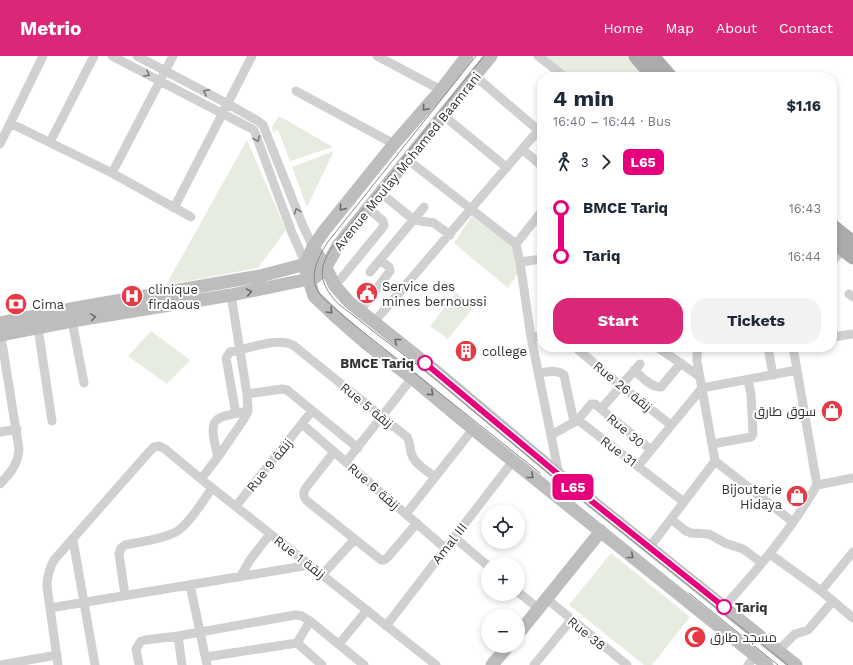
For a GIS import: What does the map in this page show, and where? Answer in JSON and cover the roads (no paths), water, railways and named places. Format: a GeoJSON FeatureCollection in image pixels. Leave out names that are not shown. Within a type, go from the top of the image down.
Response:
{"type":"FeatureCollection","features":[{"type":"Feature","properties":{"kind":"main road"},"geometry":{"type":"LineString","coordinates":[[636,56],[650,72]]}},
{"type":"Feature","properties":{"kind":"main road"},"geometry":{"type":"LineString","coordinates":[[652,56],[666,72]]}},
{"type":"Feature","properties":{"kind":"street"},"geometry":{"type":"LineString","coordinates":[[0,144],[43,56]]}},
{"type":"Feature","properties":{"kind":"street"},"geometry":{"type":"LineString","coordinates":[[50,142],[94,56]]}},
{"type":"Feature","properties":{"kind":"street"},"geometry":{"type":"LineString","coordinates":[[112,56],[254,130],[292,233],[306,264],[308,280],[314,296],[334,316],[367,344],[412,378],[473,429],[601,531],[752,660],[767,665]]}},
{"type":"Feature","properties":{"kind":"street"},"geometry":{"type":"LineString","coordinates":[[137,56],[228,104],[263,125],[303,226],[313,247],[335,286],[349,302],[559,475],[796,665]]}},
{"type":"Feature","properties":{"kind":"street"},"geometry":{"type":"LineString","coordinates":[[112,173],[173,56]]}},
{"type":"Feature","properties":{"kind":"street"},"geometry":{"type":"LineString","coordinates":[[174,208],[252,56]]}},
{"type":"Feature","properties":{"kind":"street"},"geometry":{"type":"LineString","coordinates":[[377,56],[441,90]]}},
{"type":"Feature","properties":{"kind":"street","name":"Avenue Moulay Mohamed Baamrani"},"geometry":{"type":"LineString","coordinates":[[306,264],[313,247],[324,231],[394,144],[441,90],[467,56]]}},
{"type":"Feature","properties":{"kind":"street","name":"Avenue Moulay Mohamed Baamrani"},"geometry":{"type":"LineString","coordinates":[[0,331],[38,328],[231,295],[308,280],[318,276],[326,268],[332,254],[339,244],[491,56]]}},
{"type":"Feature","properties":{"kind":"street"},"geometry":{"type":"LineString","coordinates":[[538,56],[559,72]]}},
{"type":"Feature","properties":{"kind":"street"},"geometry":{"type":"LineString","coordinates":[[475,76],[537,126]]}},
{"type":"Feature","properties":{"kind":"street"},"geometry":{"type":"LineString","coordinates":[[296,91],[394,144]]}},
{"type":"Feature","properties":{"kind":"street"},"geometry":{"type":"LineString","coordinates":[[444,116],[506,167]]}},
{"type":"Feature","properties":{"kind":"street"},"geometry":{"type":"LineString","coordinates":[[10,123],[112,173],[191,217]]}},
{"type":"Feature","properties":{"kind":"street"},"geometry":{"type":"LineString","coordinates":[[374,322],[537,132]]}},
{"type":"Feature","properties":{"kind":"street"},"geometry":{"type":"LineString","coordinates":[[522,149],[537,162]]}},
{"type":"Feature","properties":{"kind":"street"},"geometry":{"type":"LineString","coordinates":[[408,160],[516,244],[532,337],[559,475]]}},
{"type":"Feature","properties":{"kind":"street"},"geometry":{"type":"LineString","coordinates":[[381,193],[414,220],[434,223],[450,235]]}},
{"type":"Feature","properties":{"kind":"street"},"geometry":{"type":"LineString","coordinates":[[370,272],[424,207]]}},
{"type":"Feature","properties":{"kind":"street"},"geometry":{"type":"LineString","coordinates":[[335,286],[384,226],[383,221],[368,208]]}},
{"type":"Feature","properties":{"kind":"street"},"geometry":{"type":"LineString","coordinates":[[516,244],[537,218]]}},
{"type":"Feature","properties":{"kind":"street"},"geometry":{"type":"LineString","coordinates":[[529,228],[537,226]]}},
{"type":"Feature","properties":{"kind":"street"},"geometry":{"type":"LineString","coordinates":[[360,310],[390,271],[389,267],[380,260]]}},
{"type":"Feature","properties":{"kind":"street"},"geometry":{"type":"LineString","coordinates":[[520,262],[537,260]]}},
{"type":"Feature","properties":{"kind":"street"},"geometry":{"type":"LineString","coordinates":[[0,484],[17,463],[19,449],[17,429],[0,331],[70,309],[260,276],[306,264],[316,264],[326,268]]}},
{"type":"Feature","properties":{"kind":"street"},"geometry":{"type":"LineString","coordinates":[[201,479],[218,457],[248,411],[247,394],[231,295]]}},
{"type":"Feature","properties":{"kind":"street"},"geometry":{"type":"LineString","coordinates":[[72,321],[84,383]]}},
{"type":"Feature","properties":{"kind":"street"},"geometry":{"type":"LineString","coordinates":[[38,328],[52,421]]}},
{"type":"Feature","properties":{"kind":"street"},"geometry":{"type":"LineString","coordinates":[[837,336],[853,334]]}},
{"type":"Feature","properties":{"kind":"street"},"geometry":{"type":"LineString","coordinates":[[532,337],[537,336]]}},
{"type":"Feature","properties":{"kind":"street","name":"Rue 5 زنقة"},"geometry":{"type":"LineString","coordinates":[[240,350],[277,341],[287,342],[293,345],[406,437],[409,440],[412,456],[415,461],[435,477]]}},
{"type":"Feature","properties":{"kind":"street"},"geometry":{"type":"LineString","coordinates":[[236,414],[226,358],[230,352],[240,350]]}},
{"type":"Feature","properties":{"kind":"street","name":"Rue 26 زنقة"},"geometry":{"type":"LineString","coordinates":[[581,352],[671,425]]}},
{"type":"Feature","properties":{"kind":"street"},"geometry":{"type":"LineString","coordinates":[[664,352],[699,376]]}},
{"type":"Feature","properties":{"kind":"street"},"geometry":{"type":"LineString","coordinates":[[649,548],[714,461],[699,376],[697,352]]}},
{"type":"Feature","properties":{"kind":"street"},"geometry":{"type":"LineString","coordinates":[[769,352],[773,375]]}},
{"type":"Feature","properties":{"kind":"street"},"geometry":{"type":"LineString","coordinates":[[724,607],[770,554],[817,485],[794,352]]}},
{"type":"Feature","properties":{"kind":"street"},"geometry":{"type":"LineString","coordinates":[[551,435],[576,421],[591,404],[595,404],[602,409],[637,367],[652,385],[661,387],[681,363]]}},
{"type":"Feature","properties":{"kind":"street"},"geometry":{"type":"LineString","coordinates":[[638,466],[702,388],[797,370]]}},
{"type":"Feature","properties":{"kind":"street"},"geometry":{"type":"LineString","coordinates":[[539,373],[562,372],[576,421]]}},
{"type":"Feature","properties":{"kind":"street"},"geometry":{"type":"LineString","coordinates":[[346,462],[412,378]]}},
{"type":"Feature","properties":{"kind":"street"},"geometry":{"type":"LineString","coordinates":[[712,444],[751,438],[753,434],[751,394],[748,380]]}},
{"type":"Feature","properties":{"kind":"street"},"geometry":{"type":"LineString","coordinates":[[247,394],[282,389],[287,390],[358,448]]}},
{"type":"Feature","properties":{"kind":"street","name":"Rue 30"},"geometry":{"type":"LineString","coordinates":[[602,409],[651,450]]}},
{"type":"Feature","properties":{"kind":"street"},"geometry":{"type":"LineString","coordinates":[[218,457],[212,427],[213,422],[218,418],[248,411]]}},
{"type":"Feature","properties":{"kind":"street","name":"Rue 9 زنقة"},"geometry":{"type":"LineString","coordinates":[[236,506],[312,411]]}},
{"type":"Feature","properties":{"kind":"street","name":"Rue 31"},"geometry":{"type":"LineString","coordinates":[[576,421],[684,502]]}},
{"type":"Feature","properties":{"kind":"street","name":"Rue 6 زنقة"},"geometry":{"type":"LineString","coordinates":[[302,424],[445,548]]}},
{"type":"Feature","properties":{"kind":"street"},"geometry":{"type":"LineString","coordinates":[[0,432],[17,429]]}},
{"type":"Feature","properties":{"kind":"street"},"geometry":{"type":"LineString","coordinates":[[406,514],[473,429]]}},
{"type":"Feature","properties":{"kind":"street","name":"Rue 1 زنقة"},"geometry":{"type":"LineString","coordinates":[[73,540],[149,452],[154,447],[159,446],[165,449],[212,488],[436,665]]}},
{"type":"Feature","properties":{"kind":"street"},"geometry":{"type":"LineString","coordinates":[[334,452],[305,489],[303,494],[304,498],[354,540],[381,560],[388,557],[417,523]]}},
{"type":"Feature","properties":{"kind":"street","name":"Amal III"},"geometry":{"type":"LineString","coordinates":[[386,626],[513,461]]}},
{"type":"Feature","properties":{"kind":"street"},"geometry":{"type":"LineString","coordinates":[[714,461],[793,522]]}},
{"type":"Feature","properties":{"kind":"street"},"geometry":{"type":"LineString","coordinates":[[817,485],[853,478]]}},
{"type":"Feature","properties":{"kind":"street"},"geometry":{"type":"LineString","coordinates":[[126,596],[119,554],[121,548],[125,545],[170,535],[178,531],[212,488]]}},
{"type":"Feature","properties":{"kind":"street"},"geometry":{"type":"LineString","coordinates":[[671,519],[686,531],[691,533],[709,534],[724,543],[743,549],[762,563]]}},
{"type":"Feature","properties":{"kind":"street"},"geometry":{"type":"LineString","coordinates":[[525,626],[601,531]]}},
{"type":"Feature","properties":{"kind":"street"},"geometry":{"type":"LineString","coordinates":[[240,577],[250,560],[270,534]]}},
{"type":"Feature","properties":{"kind":"street"},"geometry":{"type":"LineString","coordinates":[[454,537],[481,560]]}},
{"type":"Feature","properties":{"kind":"street"},"geometry":{"type":"LineString","coordinates":[[58,665],[47,587],[47,575],[54,560],[73,540]]}},
{"type":"Feature","properties":{"kind":"street"},"geometry":{"type":"LineString","coordinates":[[73,540],[95,665]]}},
{"type":"Feature","properties":{"kind":"street"},"geometry":{"type":"LineString","coordinates":[[322,575],[354,540]]}},
{"type":"Feature","properties":{"kind":"street"},"geometry":{"type":"LineString","coordinates":[[821,591],[853,552]]}},
{"type":"Feature","properties":{"kind":"street"},"geometry":{"type":"LineString","coordinates":[[770,554],[821,591],[853,618]]}},
{"type":"Feature","properties":{"kind":"street"},"geometry":{"type":"LineString","coordinates":[[50,608],[310,565]]}},
{"type":"Feature","properties":{"kind":"street"},"geometry":{"type":"LineString","coordinates":[[190,585],[201,631],[206,661],[297,643],[310,621]]}},
{"type":"Feature","properties":{"kind":"street","name":"Rue 38"},"geometry":{"type":"LineString","coordinates":[[525,595],[571,620],[627,665]]}},
{"type":"Feature","properties":{"kind":"street"},"geometry":{"type":"LineString","coordinates":[[778,651],[795,634],[808,630],[833,601]]}},
{"type":"Feature","properties":{"kind":"street"},"geometry":{"type":"LineString","coordinates":[[339,644],[366,610]]}},
{"type":"Feature","properties":{"kind":"street"},"geometry":{"type":"LineString","coordinates":[[139,665],[136,649],[141,641],[178,636],[295,615],[302,616],[310,621],[364,665]]}},
{"type":"Feature","properties":{"kind":"street"},"geometry":{"type":"LineString","coordinates":[[534,665],[571,620]]}},
{"type":"Feature","properties":{"kind":"street"},"geometry":{"type":"LineString","coordinates":[[178,636],[182,665]]}},
{"type":"Feature","properties":{"kind":"street"},"geometry":{"type":"LineString","coordinates":[[297,643],[322,665]]}},
{"type":"Feature","properties":{"kind":"street"},"geometry":{"type":"LineString","coordinates":[[492,665],[502,653]]}},
{"type":"Feature","properties":{"kind":"street"},"geometry":{"type":"LineString","coordinates":[[0,664],[26,663],[57,655]]}},
{"type":"Feature","properties":{"kind":"tram line"},"geometry":{"type":"LineString","coordinates":[[476,56],[327,243],[320,255],[314,274],[314,280],[319,293],[342,315],[540,473]]}},
{"type":"Feature","properties":{"kind":"tram line"},"geometry":{"type":"LineString","coordinates":[[484,56],[331,249],[324,262],[322,274],[328,292],[341,306],[426,372],[567,488],[788,665]]}},
{"type":"Feature","properties":{"kind":"tram line"},"geometry":{"type":"LineString","coordinates":[[689,593],[778,665]]}},
{"type":"Feature","properties":{"kind":"place","name":"Service des mines bernoussi"},"geometry":{"type":"Point","coordinates":[367,293]}},
{"type":"Feature","properties":{"kind":"place","name":"clinique firdaous"},"geometry":{"type":"Point","coordinates":[132,296]}},
{"type":"Feature","properties":{"kind":"place","name":"Cima"},"geometry":{"type":"Point","coordinates":[16,304]}},
{"type":"Feature","properties":{"kind":"place","name":"college"},"geometry":{"type":"Point","coordinates":[466,351]}},
{"type":"Feature","properties":{"kind":"place","name":"BMCE Tariq"},"geometry":{"type":"Point","coordinates":[425,363]}},
{"type":"Feature","properties":{"kind":"place","name":"سوق طارق"},"geometry":{"type":"Point","coordinates":[832,411]}},
{"type":"Feature","properties":{"kind":"place","name":"Bijouterie Hidaya"},"geometry":{"type":"Point","coordinates":[797,496]}},
{"type":"Feature","properties":{"kind":"place","name":"Tariq"},"geometry":{"type":"Point","coordinates":[724,607]}},
{"type":"Feature","properties":{"kind":"place","name":"مسجد طارق"},"geometry":{"type":"Point","coordinates":[695,637]}}]}
